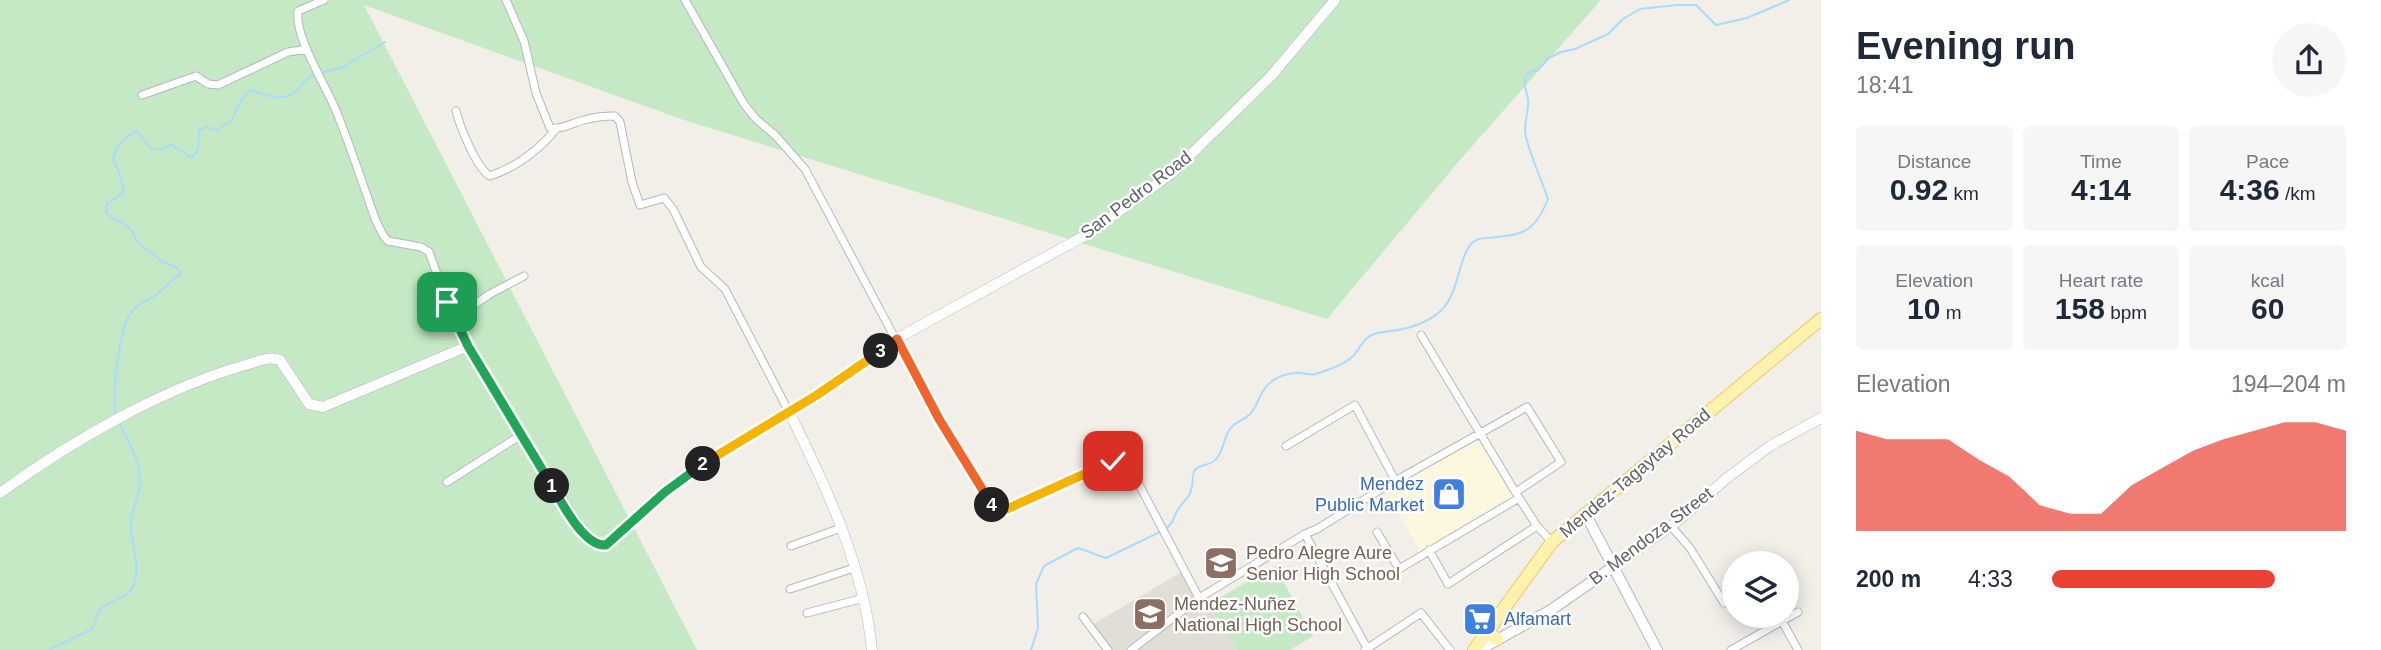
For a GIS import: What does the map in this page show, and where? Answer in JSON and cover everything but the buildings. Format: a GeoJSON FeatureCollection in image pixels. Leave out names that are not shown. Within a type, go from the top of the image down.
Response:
{"type":"FeatureCollection","features":[{"type":"Feature","properties":{"kind":"main road","name":"Mendez-Tagaytay Road"},"geometry":{"type":"LineString","coordinates":[[1476,650],[1493,634],[1552,542],[1821,319]]}},
{"type":"Feature","properties":{"kind":"main road"},"geometry":{"type":"LineString","coordinates":[[1585,513],[1657,650]]}},
{"type":"Feature","properties":{"kind":"main road","name":"B. Mendoza Street"},"geometry":{"type":"LineString","coordinates":[[1493,634],[1551,610],[1613,567]]}},
{"type":"Feature","properties":{"kind":"street"},"geometry":{"type":"LineString","coordinates":[[324,0],[298,11],[297,18],[307,48],[336,110],[383,235],[388,241],[426,248],[468,346],[521,435],[447,482]]}},
{"type":"Feature","properties":{"kind":"street"},"geometry":{"type":"LineString","coordinates":[[506,0],[524,41],[536,93],[550,128],[556,129],[586,119],[615,116],[620,122],[632,182],[640,205],[664,198],[673,209],[701,267],[725,289],[789,412],[841,528],[864,598],[873,650]]}},
{"type":"Feature","properties":{"kind":"street"},"geometry":{"type":"LineString","coordinates":[[685,0],[744,104],[805,169],[939,419],[990,504],[1007,509],[1105,463],[1121,461],[1135,477],[1199,598]]}},
{"type":"Feature","properties":{"kind":"street","name":"San Pedro Road"},"geometry":{"type":"LineString","coordinates":[[521,435],[582,532],[593,543],[606,545],[665,492],[733,446],[855,370],[897,339],[1086,235],[1172,173],[1271,76],[1335,0]]}},
{"type":"Feature","properties":{"kind":"street"},"geometry":{"type":"LineString","coordinates":[[142,95],[190,77],[199,77],[208,85],[218,85],[288,52],[307,48]]}},
{"type":"Feature","properties":{"kind":"street"},"geometry":{"type":"LineString","coordinates":[[456,111],[474,153],[484,172],[490,176],[525,158],[556,129]]}},
{"type":"Feature","properties":{"kind":"street"},"geometry":{"type":"LineString","coordinates":[[454,318],[524,276]]}},
{"type":"Feature","properties":{"kind":"street"},"geometry":{"type":"LineString","coordinates":[[1421,334],[1479,435],[1537,526],[1552,542]]}},
{"type":"Feature","properties":{"kind":"street"},"geometry":{"type":"LineString","coordinates":[[0,494],[29,472],[115,421],[149,403],[231,369],[273,357],[285,365],[309,404],[323,407],[468,346]]}},
{"type":"Feature","properties":{"kind":"street"},"geometry":{"type":"LineString","coordinates":[[1286,446],[1355,405],[1392,483]]}},
{"type":"Feature","properties":{"kind":"street"},"geometry":{"type":"LineString","coordinates":[[1131,650],[1199,598],[1392,483],[1527,407],[1561,462],[1517,495],[1399,569],[1377,532]]}},
{"type":"Feature","properties":{"kind":"street","name":"B. Mendoza Street"},"geometry":{"type":"LineString","coordinates":[[1613,567],[1671,526],[1727,478],[1770,446],[1821,418]]}},
{"type":"Feature","properties":{"kind":"street"},"geometry":{"type":"LineString","coordinates":[[1429,550],[1448,584],[1537,526]]}},
{"type":"Feature","properties":{"kind":"street"},"geometry":{"type":"LineString","coordinates":[[1671,526],[1689,548],[1722,600]]}},
{"type":"Feature","properties":{"kind":"street"},"geometry":{"type":"LineString","coordinates":[[791,546],[841,528]]}},
{"type":"Feature","properties":{"kind":"street"},"geometry":{"type":"LineString","coordinates":[[1305,534],[1366,650],[1421,613],[1450,650]]}},
{"type":"Feature","properties":{"kind":"street"},"geometry":{"type":"LineString","coordinates":[[790,589],[854,568]]}},
{"type":"Feature","properties":{"kind":"street"},"geometry":{"type":"LineString","coordinates":[[807,613],[864,598]]}},
{"type":"Feature","properties":{"kind":"street"},"geometry":{"type":"LineString","coordinates":[[1083,617],[1108,650]]}},
{"type":"Feature","properties":{"kind":"street"},"geometry":{"type":"LineString","coordinates":[[1731,650],[1769,628]]}},
{"type":"Feature","properties":{"kind":"street"},"geometry":{"type":"LineString","coordinates":[[1786,628],[1798,650]]}},
{"type":"Feature","properties":{"kind":"street"},"geometry":{"type":"LineString","coordinates":[[1748,640],[1754,650]]}},
{"type":"Feature","properties":{"kind":"shaded area","name":"Mendez Public Market"},"geometry":{"type":"Polygon","coordinates":[[[1477,438],[1514,499],[1421,554],[1385,489],[1477,438]]]}},
{"type":"Feature","properties":{"kind":"shaded area","name":"Mendez-Nuñez National High School"},"geometry":{"type":"Polygon","coordinates":[[[1183,571],[1238,650],[1111,650],[1092,625],[1183,571]]]}},
{"type":"Feature","properties":{"kind":"green space"},"geometry":{"type":"Polygon","coordinates":[[[0,0],[1601,0],[1459,161],[1327,319],[684,120],[364,5],[697,650],[0,650],[0,0]]]}},
{"type":"Feature","properties":{"kind":"green space"},"geometry":{"type":"Polygon","coordinates":[[[1275,566],[1313,636],[1290,650],[1238,650],[1207,605],[1275,566]]]}},
{"type":"Feature","properties":{"kind":"waterway"},"geometry":{"type":"LineString","coordinates":[[1165,529],[1190,493],[1195,470],[1217,458],[1230,429],[1251,413],[1271,382],[1289,374],[1313,374],[1332,368],[1356,353],[1370,336],[1408,328],[1433,317],[1450,298],[1463,258],[1472,243],[1481,239],[1518,234],[1532,226],[1548,199],[1525,132],[1528,104],[1525,80],[1528,74],[1538,70],[1549,58],[1608,34],[1623,19],[1640,9],[1696,5],[1716,25],[1747,18],[1789,0]]}},
{"type":"Feature","properties":{"kind":"waterway"},"geometry":{"type":"LineString","coordinates":[[321,73],[343,67],[385,42]]}},
{"type":"Feature","properties":{"kind":"waterway"},"geometry":{"type":"LineString","coordinates":[[115,415],[120,344],[129,317],[134,309],[181,274],[177,268],[163,262],[136,241],[128,227],[106,213],[107,203],[124,191],[113,159],[119,146],[124,139],[137,131],[151,149],[162,150],[171,144],[192,158],[198,149],[199,130],[206,127],[217,130],[231,121],[242,99],[250,90],[275,97],[287,96],[293,94],[315,74]]}},
{"type":"Feature","properties":{"kind":"waterway"},"geometry":{"type":"LineString","coordinates":[[49,650],[92,629],[101,609],[127,594],[134,584],[136,562],[131,526],[140,480],[135,455],[119,423]]}},
{"type":"Feature","properties":{"kind":"waterway"},"geometry":{"type":"LineString","coordinates":[[1031,650],[1038,628],[1036,584],[1044,566],[1078,548],[1106,558],[1160,532]]}},
{"type":"Feature","properties":{"kind":"place","name":"Mendez Public Market"},"geometry":{"type":"Point","coordinates":[1449,494]}},
{"type":"Feature","properties":{"kind":"place","name":"Pedro Alegre Aure Senior High School"},"geometry":{"type":"Point","coordinates":[1221,563]}},
{"type":"Feature","properties":{"kind":"place","name":"Mendez-Nuñez National High School"},"geometry":{"type":"Point","coordinates":[1150,614]}},
{"type":"Feature","properties":{"kind":"place","name":"Alfamart"},"geometry":{"type":"Point","coordinates":[1480,619]}},
{"type":"Feature","properties":{"kind":"route"},"geometry":{"type":"LineString","coordinates":[[447,302],[468,346],[553,488],[582,532],[599,546],[614,539],[642,511],[701,466],[817,395],[897,339],[922,389],[990,504],[1007,509],[1113,461]]}}]}
